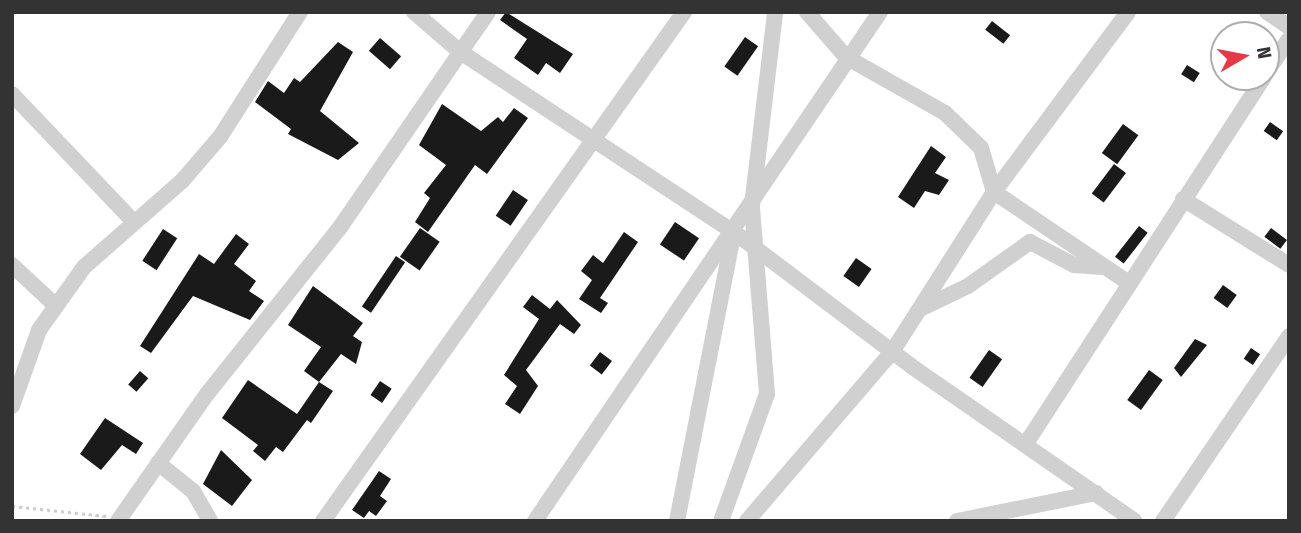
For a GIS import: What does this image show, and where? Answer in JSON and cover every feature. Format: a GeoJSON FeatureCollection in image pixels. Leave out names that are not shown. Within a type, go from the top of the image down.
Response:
{"type":"FeatureCollection","features":[{"type":"Feature","properties":{"kind":"street"},"geometry":{"type":"LineString","coordinates":[[12,406],[39,330],[84,267],[132,220],[182,181],[220,137],[300,12]]}},
{"type":"Feature","properties":{"kind":"street"},"geometry":{"type":"LineString","coordinates":[[414,12],[459,51],[734,232],[892,352],[1027,443],[1135,521]]}},
{"type":"Feature","properties":{"kind":"street"},"geometry":{"type":"LineString","coordinates":[[119,519],[158,464],[341,226],[488,12]]}},
{"type":"Feature","properties":{"kind":"street"},"geometry":{"type":"LineString","coordinates":[[323,521],[598,140],[684,12]]}},
{"type":"Feature","properties":{"kind":"street"},"geometry":{"type":"LineString","coordinates":[[721,521],[767,394],[752,245],[751,206],[775,12]]}},
{"type":"Feature","properties":{"kind":"street"},"geometry":{"type":"LineString","coordinates":[[807,12],[846,57],[945,113],[981,148],[994,192],[1129,283]]}},
{"type":"Feature","properties":{"kind":"street"},"geometry":{"type":"LineString","coordinates":[[535,521],[734,232],[846,57],[880,12]]}},
{"type":"Feature","properties":{"kind":"street"},"geometry":{"type":"LineString","coordinates":[[747,521],[892,352],[994,192],[1128,12]]}},
{"type":"Feature","properties":{"kind":"street"},"geometry":{"type":"LineString","coordinates":[[1267,12],[1289,27]]}},
{"type":"Feature","properties":{"kind":"street"},"geometry":{"type":"LineString","coordinates":[[1027,443],[1255,91]]}},
{"type":"Feature","properties":{"kind":"street"},"geometry":{"type":"LineString","coordinates":[[12,94],[132,220]]}},
{"type":"Feature","properties":{"kind":"street"},"geometry":{"type":"LineString","coordinates":[[1184,200],[1289,265]]}},
{"type":"Feature","properties":{"kind":"street"},"geometry":{"type":"LineString","coordinates":[[677,521],[734,232]]}},
{"type":"Feature","properties":{"kind":"street"},"geometry":{"type":"LineString","coordinates":[[920,309],[968,286],[1030,242],[1074,265],[1105,267]]}},
{"type":"Feature","properties":{"kind":"street"},"geometry":{"type":"LineString","coordinates":[[12,265],[56,306]]}},
{"type":"Feature","properties":{"kind":"street"},"geometry":{"type":"LineString","coordinates":[[1163,521],[1289,336]]}},
{"type":"Feature","properties":{"kind":"street"},"geometry":{"type":"LineString","coordinates":[[158,464],[193,491],[210,521]]}},
{"type":"Feature","properties":{"kind":"street"},"geometry":{"type":"LineString","coordinates":[[957,521],[1096,493]]}},
{"type":"Feature","properties":{"kind":"path"},"geometry":{"type":"LineString","coordinates":[[12,506],[119,519]]}},
{"type":"Feature","properties":{"kind":"building"},"geometry":{"type":"Polygon","coordinates":[[[506,12],[573,54],[560,73],[546,63],[538,75],[514,58],[527,39],[500,20],[506,12]]]}},
{"type":"Feature","properties":{"kind":"building"},"geometry":{"type":"Polygon","coordinates":[[[992,21],[1010,35],[1003,44],[985,30],[992,21]]]}},
{"type":"Feature","properties":{"kind":"building"},"geometry":{"type":"Polygon","coordinates":[[[745,37],[758,46],[737,76],[724,66],[745,37]]]}},
{"type":"Feature","properties":{"kind":"building"},"geometry":{"type":"Polygon","coordinates":[[[380,38],[401,56],[390,69],[369,51],[380,38]]]}},
{"type":"Feature","properties":{"kind":"building"},"geometry":{"type":"Polygon","coordinates":[[[338,42],[353,52],[320,111],[359,143],[338,160],[288,134],[291,129],[255,102],[268,81],[284,93],[294,78],[300,82],[338,42]]]}},
{"type":"Feature","properties":{"kind":"building"},"geometry":{"type":"Polygon","coordinates":[[[1187,65],[1200,73],[1194,82],[1181,74],[1187,65]]]}},
{"type":"Feature","properties":{"kind":"building"},"geometry":{"type":"Polygon","coordinates":[[[442,104],[481,131],[498,117],[503,122],[514,108],[528,118],[487,174],[475,165],[428,232],[415,222],[430,198],[424,193],[446,165],[419,145],[442,104]]]}},
{"type":"Feature","properties":{"kind":"building"},"geometry":{"type":"Polygon","coordinates":[[[1270,122],[1283,131],[1277,140],[1264,131],[1270,122]]]}},
{"type":"Feature","properties":{"kind":"building"},"geometry":{"type":"Polygon","coordinates":[[[1123,124],[1138,135],[1117,164],[1102,153],[1123,124]]]}},
{"type":"Feature","properties":{"kind":"building"},"geometry":{"type":"Polygon","coordinates":[[[931,146],[946,157],[935,173],[949,180],[939,195],[925,191],[914,208],[898,197],[931,146]]]}},
{"type":"Feature","properties":{"kind":"building"},"geometry":{"type":"Polygon","coordinates":[[[1114,164],[1126,173],[1104,203],[1092,194],[1114,164]]]}},
{"type":"Feature","properties":{"kind":"building"},"geometry":{"type":"Polygon","coordinates":[[[513,190],[528,200],[511,226],[496,216],[513,190]]]}},
{"type":"Feature","properties":{"kind":"building"},"geometry":{"type":"Polygon","coordinates":[[[675,222],[699,238],[684,261],[660,244],[675,222]]]}},
{"type":"Feature","properties":{"kind":"building"},"geometry":{"type":"Polygon","coordinates":[[[1139,226],[1148,233],[1124,264],[1115,257],[1139,226]]]}},
{"type":"Feature","properties":{"kind":"building"},"geometry":{"type":"Polygon","coordinates":[[[420,228],[440,242],[420,270],[400,257],[420,228]]]}},
{"type":"Feature","properties":{"kind":"building"},"geometry":{"type":"Polygon","coordinates":[[[1271,228],[1287,240],[1280,249],[1264,237],[1271,228]]]}},
{"type":"Feature","properties":{"kind":"building"},"geometry":{"type":"Polygon","coordinates":[[[163,229],[177,238],[157,270],[142,261],[163,229]]]}},
{"type":"Feature","properties":{"kind":"building"},"geometry":{"type":"Polygon","coordinates":[[[624,232],[638,242],[600,298],[608,303],[601,313],[579,299],[592,280],[581,271],[593,255],[603,263],[624,232]]]}},
{"type":"Feature","properties":{"kind":"building"},"geometry":{"type":"Polygon","coordinates":[[[236,234],[249,244],[234,264],[256,281],[249,291],[264,301],[250,320],[193,296],[151,353],[140,346],[199,254],[214,264],[236,234]]]}},
{"type":"Feature","properties":{"kind":"building"},"geometry":{"type":"Polygon","coordinates":[[[396,256],[405,262],[371,313],[362,307],[396,256]]]}},
{"type":"Feature","properties":{"kind":"building"},"geometry":{"type":"Polygon","coordinates":[[[856,258],[872,269],[859,287],[843,276],[856,258]]]}},
{"type":"Feature","properties":{"kind":"building"},"geometry":{"type":"Polygon","coordinates":[[[1223,285],[1237,295],[1227,308],[1214,298],[1223,285]]]}},
{"type":"Feature","properties":{"kind":"building"},"geometry":{"type":"Polygon","coordinates":[[[313,286],[363,323],[353,336],[362,342],[356,364],[341,354],[319,382],[304,371],[321,347],[288,325],[313,286]]]}},
{"type":"Feature","properties":{"kind":"building"},"geometry":{"type":"Polygon","coordinates":[[[532,295],[550,309],[557,300],[581,325],[574,334],[560,324],[526,370],[538,386],[520,414],[505,404],[517,386],[504,375],[539,319],[523,307],[532,295]]]}},
{"type":"Feature","properties":{"kind":"building"},"geometry":{"type":"Polygon","coordinates":[[[1195,339],[1207,345],[1181,377],[1174,368],[1195,339]]]}},
{"type":"Feature","properties":{"kind":"building"},"geometry":{"type":"Polygon","coordinates":[[[1251,348],[1260,354],[1253,365],[1244,359],[1251,348]]]}},
{"type":"Feature","properties":{"kind":"building"},"geometry":{"type":"Polygon","coordinates":[[[989,350],[1002,359],[983,387],[969,378],[989,350]]]}},
{"type":"Feature","properties":{"kind":"building"},"geometry":{"type":"Polygon","coordinates":[[[600,352],[612,361],[602,375],[590,366],[600,352]]]}},
{"type":"Feature","properties":{"kind":"building"},"geometry":{"type":"Polygon","coordinates":[[[1149,370],[1163,380],[1141,410],[1127,400],[1149,370]]]}},
{"type":"Feature","properties":{"kind":"building"},"geometry":{"type":"Polygon","coordinates":[[[140,371],[148,378],[136,392],[128,385],[140,371]]]}},
{"type":"Feature","properties":{"kind":"building"},"geometry":{"type":"Polygon","coordinates":[[[248,380],[297,414],[319,382],[333,391],[311,423],[307,420],[283,452],[276,447],[265,461],[253,451],[258,445],[222,418],[248,380]]]}},
{"type":"Feature","properties":{"kind":"building"},"geometry":{"type":"Polygon","coordinates":[[[380,381],[392,389],[382,403],[370,395],[380,381]]]}},
{"type":"Feature","properties":{"kind":"building"},"geometry":{"type":"Polygon","coordinates":[[[105,418],[143,443],[136,454],[122,445],[101,470],[80,454],[105,418]]]}},
{"type":"Feature","properties":{"kind":"building"},"geometry":{"type":"Polygon","coordinates":[[[221,450],[252,480],[232,506],[203,484],[221,450]]]}},
{"type":"Feature","properties":{"kind":"building"},"geometry":{"type":"Polygon","coordinates":[[[379,471],[391,479],[380,496],[387,501],[376,516],[369,511],[364,518],[352,510],[379,471]]]}}]}
